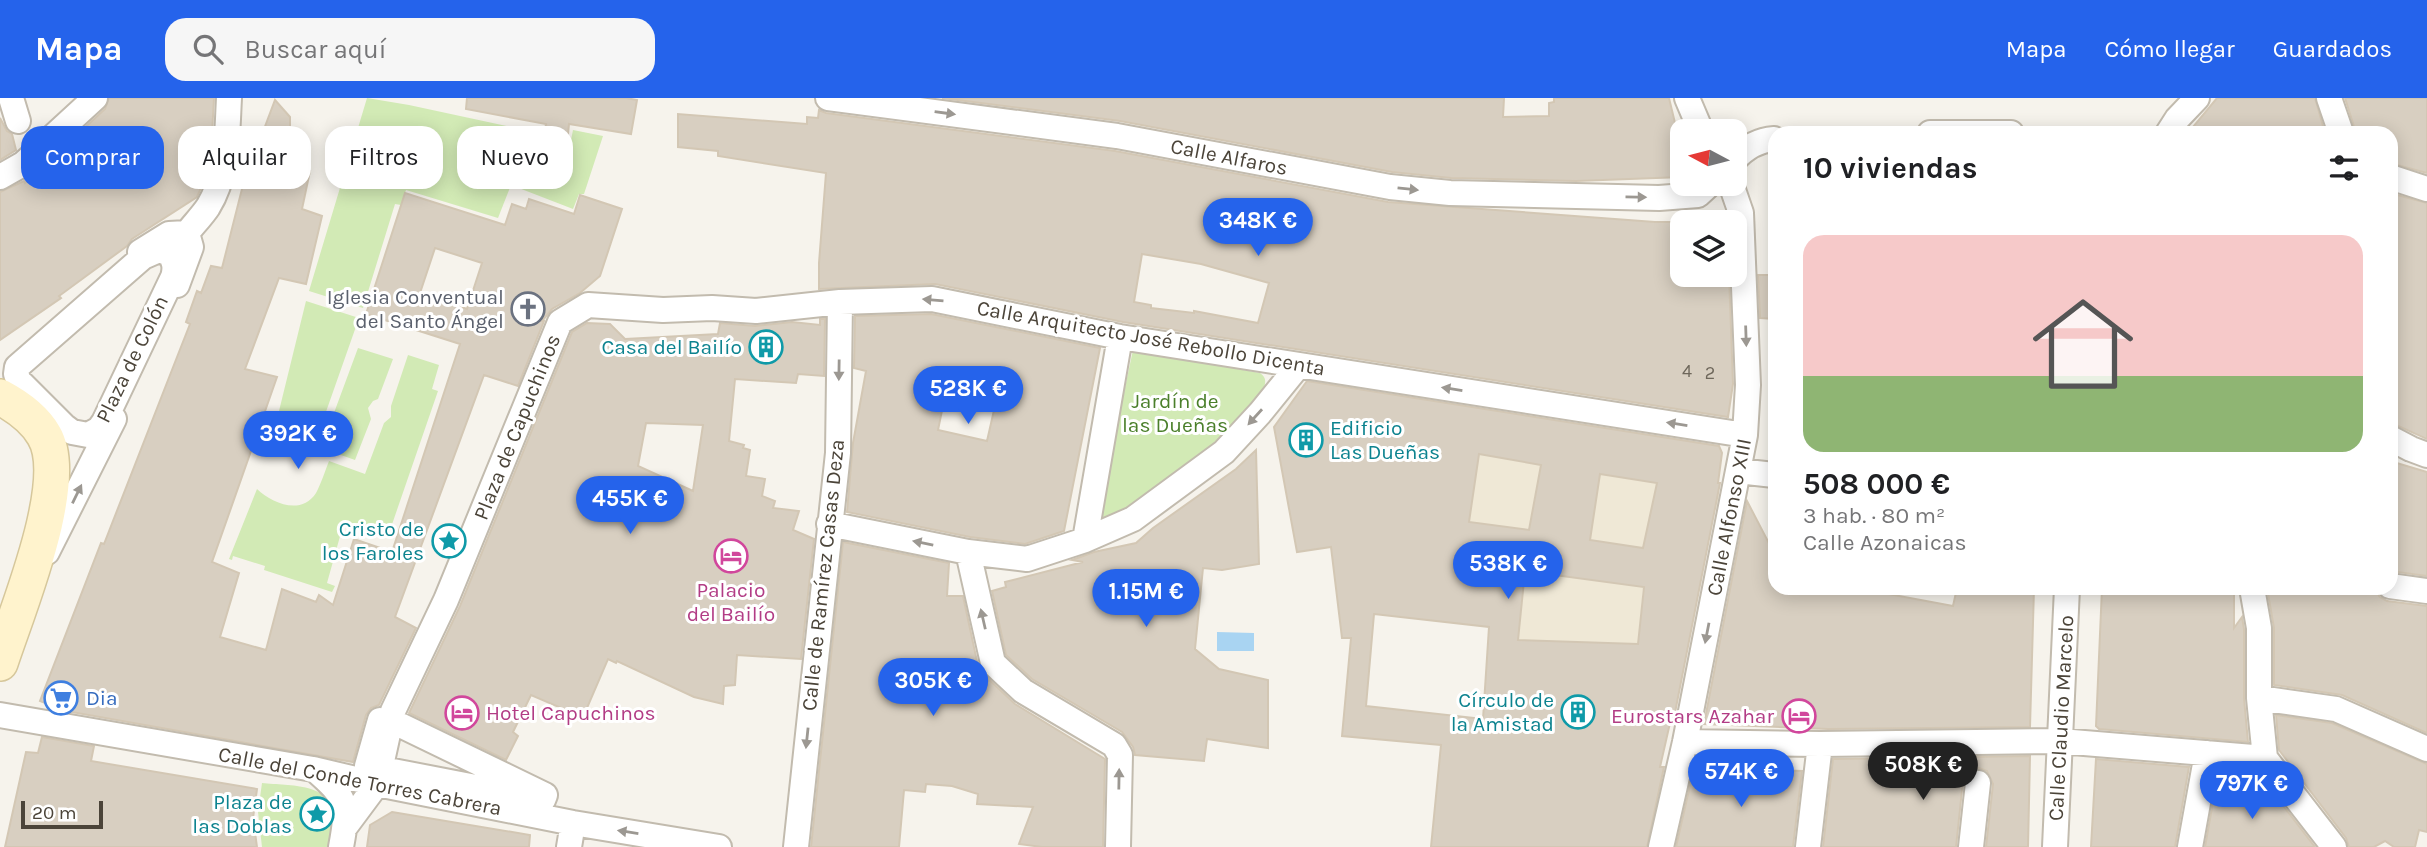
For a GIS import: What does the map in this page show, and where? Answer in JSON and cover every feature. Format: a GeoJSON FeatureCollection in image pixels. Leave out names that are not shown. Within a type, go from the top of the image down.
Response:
{"type":"FeatureCollection","features":[{"type":"Feature","properties":{"kind":"main road","name":"Plaza de Colón"},"geometry":{"type":"LineString","coordinates":[[0,397],[16,405],[34,421],[46,437],[52,459],[48,512],[0,663]]}},
{"type":"Feature","properties":{"kind":"street"},"geometry":{"type":"LineString","coordinates":[[27,126],[95,98]]}},
{"type":"Feature","properties":{"kind":"street"},"geometry":{"type":"LineString","coordinates":[[0,363],[18,354],[147,247],[169,234],[187,233],[208,206],[218,183],[226,151],[229,98]]}},
{"type":"Feature","properties":{"kind":"street","name":"Calle Alfaros"},"geometry":{"type":"LineString","coordinates":[[838,98],[1117,136],[1390,187],[1438,192],[1659,198],[1685,196]]}},
{"type":"Feature","properties":{"kind":"street"},"geometry":{"type":"LineString","coordinates":[[1687,98],[1696,119]]}},
{"type":"Feature","properties":{"kind":"street"},"geometry":{"type":"LineString","coordinates":[[2172,126],[2197,98]]}},
{"type":"Feature","properties":{"kind":"street"},"geometry":{"type":"LineString","coordinates":[[2329,98],[2339,126]]}},
{"type":"Feature","properties":{"kind":"street"},"geometry":{"type":"LineString","coordinates":[[1747,148],[1768,139]]}},
{"type":"Feature","properties":{"kind":"street"},"geometry":{"type":"LineString","coordinates":[[0,177],[21,165]]}},
{"type":"Feature","properties":{"kind":"street"},"geometry":{"type":"LineString","coordinates":[[2398,180],[2427,189]]}},
{"type":"Feature","properties":{"kind":"street","name":"Calle Alfonso XIII"},"geometry":{"type":"LineString","coordinates":[[1661,847],[1685,743],[1745,435],[1738,383],[1741,213],[1735,196]]}},
{"type":"Feature","properties":{"kind":"street","name":"Plaza de Colón"},"geometry":{"type":"LineString","coordinates":[[22,597],[66,517],[184,268],[191,247],[187,233]]}},
{"type":"Feature","properties":{"kind":"street","name":"Plaza de Colón"},"geometry":{"type":"LineString","coordinates":[[159,250],[170,254],[176,268],[104,422],[88,435],[72,432],[19,381],[17,366],[144,257],[159,250]]}},
{"type":"Feature","properties":{"kind":"street","name":"Calle Arquitecto José Rebollo Dicenta"},"geometry":{"type":"LineString","coordinates":[[560,322],[588,305],[663,310],[712,308],[756,311],[840,302],[932,299],[1120,337],[1745,435]]}},
{"type":"Feature","properties":{"kind":"street","name":"Calle de Ramírez Casas Deza"},"geometry":{"type":"LineString","coordinates":[[796,847],[838,453],[840,302]]}},
{"type":"Feature","properties":{"kind":"street","name":"Plaza de Capuchinos"},"geometry":{"type":"LineString","coordinates":[[378,776],[367,766],[380,720],[389,724],[446,600],[560,322]]}},
{"type":"Feature","properties":{"kind":"street"},"geometry":{"type":"LineString","coordinates":[[1085,540],[1120,337]]}},
{"type":"Feature","properties":{"kind":"street"},"geometry":{"type":"LineString","coordinates":[[830,524],[968,552],[1027,559],[1085,540],[1133,519],[1224,452],[1299,365]]}},
{"type":"Feature","properties":{"kind":"street"},"geometry":{"type":"LineString","coordinates":[[2398,442],[2427,455]]}},
{"type":"Feature","properties":{"kind":"street"},"geometry":{"type":"LineString","coordinates":[[1738,471],[1768,474]]}},
{"type":"Feature","properties":{"kind":"street"},"geometry":{"type":"LineString","coordinates":[[968,552],[993,663],[1023,691],[1114,745],[1120,755],[1118,847]]}},
{"type":"Feature","properties":{"kind":"street"},"geometry":{"type":"LineString","coordinates":[[2398,587],[2427,591]]}},
{"type":"Feature","properties":{"kind":"street","name":"Calle Claudio Marcelo"},"geometry":{"type":"LineString","coordinates":[[2055,847],[2067,595]]}},
{"type":"Feature","properties":{"kind":"street"},"geometry":{"type":"LineString","coordinates":[[2253,595],[2259,628],[2259,698],[2265,758],[2334,847]]}},
{"type":"Feature","properties":{"kind":"street"},"geometry":{"type":"LineString","coordinates":[[2259,698],[2336,709],[2427,749]]}},
{"type":"Feature","properties":{"kind":"street","name":"Calle del Conde Torres Cabrera"},"geometry":{"type":"LineString","coordinates":[[0,715],[313,769],[378,776],[571,835],[719,847]]}},
{"type":"Feature","properties":{"kind":"street"},"geometry":{"type":"LineString","coordinates":[[343,837],[378,776],[543,800],[545,795],[396,723],[389,724]]}},
{"type":"Feature","properties":{"kind":"street"},"geometry":{"type":"LineString","coordinates":[[1971,847],[1982,741]]}},
{"type":"Feature","properties":{"kind":"street"},"geometry":{"type":"LineString","coordinates":[[1685,743],[2060,741],[2265,758]]}},
{"type":"Feature","properties":{"kind":"street"},"geometry":{"type":"LineString","coordinates":[[1808,847],[1820,744]]}},
{"type":"Feature","properties":{"kind":"street"},"geometry":{"type":"LineString","coordinates":[[2190,847],[2207,752]]}},
{"type":"Feature","properties":{"kind":"street"},"geometry":{"type":"LineString","coordinates":[[313,769],[335,787],[340,795],[346,810],[343,837]]}},
{"type":"Feature","properties":{"kind":"shaded area"},"geometry":{"type":"Polygon","coordinates":[[[1339,435],[1717,447],[1722,453],[1716,493],[1723,495],[1721,510],[1713,510],[1645,566],[1638,644],[1518,640],[1339,435]]]}},
{"type":"Feature","properties":{"kind":"green space"},"geometry":{"type":"Polygon","coordinates":[[[367,98],[506,126],[457,126],[457,189],[509,189],[498,218],[406,190],[401,205],[395,204],[363,308],[309,291],[340,189],[443,189],[443,126],[359,126],[367,98]]]}},
{"type":"Feature","properties":{"kind":"green space"},"geometry":{"type":"Polygon","coordinates":[[[573,130],[603,136],[584,194],[579,194],[573,209],[521,189],[573,189],[573,130]]]}},
{"type":"Feature","properties":{"kind":"green space"},"geometry":{"type":"Polygon","coordinates":[[[306,301],[359,318],[321,426],[279,411],[306,301]]]}},
{"type":"Feature","properties":{"kind":"green space"},"geometry":{"type":"Polygon","coordinates":[[[358,348],[393,359],[378,399],[368,408],[371,419],[355,460],[321,448],[358,348]]]}},
{"type":"Feature","properties":{"kind":"green space","name":"Jardín de las Dueñas"},"geometry":{"type":"Polygon","coordinates":[[[1133,350],[1260,373],[1265,386],[1220,447],[1132,505],[1096,523],[1133,350]]]}},
{"type":"Feature","properties":{"kind":"green space"},"geometry":{"type":"Polygon","coordinates":[[[408,355],[439,365],[432,389],[438,391],[388,536],[344,522],[327,583],[335,586],[332,592],[264,570],[265,566],[233,556],[232,560],[229,559],[257,489],[270,499],[295,506],[310,500],[316,493],[329,461],[365,474],[384,423],[391,417],[391,406],[408,355]]]}},
{"type":"Feature","properties":{"kind":"green space","name":"Plaza de las Doblas"},"geometry":{"type":"Polygon","coordinates":[[[262,783],[308,788],[327,798],[336,819],[333,847],[262,847],[258,812],[262,783]]]}},
{"type":"Feature","properties":{"kind":"water"},"geometry":{"type":"Polygon","coordinates":[[[1217,632],[1254,633],[1254,651],[1217,651],[1217,632]]]}},
{"type":"Feature","properties":{"kind":"building"},"geometry":{"type":"Polygon","coordinates":[[[109,98],[214,98],[212,126],[178,126],[178,189],[201,189],[197,197],[132,239],[127,246],[59,296],[61,298],[0,340],[0,192],[21,182],[21,189],[164,189],[164,126],[87,126],[105,109],[109,98]]]}},
{"type":"Feature","properties":{"kind":"building"},"geometry":{"type":"Polygon","coordinates":[[[467,98],[637,100],[631,134],[569,124],[546,126],[466,109],[467,98]]]}},
{"type":"Feature","properties":{"kind":"building"},"geometry":{"type":"Polygon","coordinates":[[[942,98],[1504,98],[1503,117],[1549,116],[1549,103],[1554,102],[1554,98],[1669,98],[1674,119],[1670,119],[1670,177],[1576,181],[1451,178],[1392,172],[1120,121],[942,98]]]}},
{"type":"Feature","properties":{"kind":"building"},"geometry":{"type":"Polygon","coordinates":[[[2217,98],[2315,98],[2323,126],[2194,126],[2217,98]]]}},
{"type":"Feature","properties":{"kind":"building"},"geometry":{"type":"Polygon","coordinates":[[[2345,98],[2427,98],[2427,173],[2398,165],[2398,126],[2354,126],[2345,98]]]}},
{"type":"Feature","properties":{"kind":"building"},"geometry":{"type":"Polygon","coordinates":[[[275,100],[290,117],[290,126],[265,126],[275,100]]]}},
{"type":"Feature","properties":{"kind":"building"},"geometry":{"type":"Polygon","coordinates":[[[819,110],[1115,151],[1388,202],[1670,222],[1670,287],[1729,287],[1733,384],[1728,417],[1123,322],[935,284],[819,289],[826,173],[718,156],[718,151],[678,147],[678,114],[807,124],[807,117],[818,118],[819,110]],[[1142,254],[1134,302],[1151,305],[1151,308],[1194,311],[1258,323],[1269,283],[1201,264],[1142,254]]]}},
{"type":"Feature","properties":{"kind":"building"},"geometry":{"type":"Polygon","coordinates":[[[0,118],[7,131],[12,134],[16,150],[0,160],[0,118]]]}},
{"type":"Feature","properties":{"kind":"building"},"geometry":{"type":"Polygon","coordinates":[[[242,189],[306,189],[302,209],[322,216],[306,284],[279,278],[245,369],[277,377],[212,562],[239,573],[220,637],[266,650],[282,589],[316,602],[319,595],[333,605],[354,539],[392,552],[460,344],[366,314],[405,193],[505,225],[512,204],[526,209],[529,199],[574,214],[580,195],[622,209],[600,276],[580,293],[552,309],[542,321],[518,386],[484,375],[395,617],[416,628],[379,705],[371,708],[366,715],[353,762],[49,708],[50,705],[40,701],[190,324],[186,322],[197,291],[201,293],[211,266],[222,268],[242,189]],[[435,248],[420,293],[467,309],[482,263],[435,248]]]}},
{"type":"Feature","properties":{"kind":"building"},"geometry":{"type":"Polygon","coordinates":[[[2398,195],[2427,203],[2427,439],[2398,426],[2398,195]]]}},
{"type":"Feature","properties":{"kind":"building"},"geometry":{"type":"Polygon","coordinates":[[[1758,275],[1768,275],[1768,319],[1760,318],[1758,275]]]}},
{"type":"Feature","properties":{"kind":"building"},"geometry":{"type":"Polygon","coordinates":[[[931,314],[1100,348],[1064,531],[1025,544],[970,537],[847,512],[853,443],[866,371],[854,368],[855,316],[931,314]],[[947,386],[938,430],[987,441],[997,397],[947,386]]]}},
{"type":"Feature","properties":{"kind":"building"},"geometry":{"type":"Polygon","coordinates":[[[820,319],[825,319],[824,376],[798,374],[796,383],[735,379],[729,441],[744,445],[743,448],[750,450],[746,476],[765,479],[762,496],[775,501],[773,508],[799,511],[793,530],[814,539],[801,659],[737,655],[735,685],[724,686],[723,704],[694,697],[608,659],[584,715],[531,695],[513,732],[518,736],[506,760],[409,713],[460,606],[572,332],[587,323],[610,324],[625,339],[718,334],[720,323],[755,326],[792,322],[820,325],[820,319]],[[646,423],[638,466],[693,491],[703,425],[646,423]]]}},
{"type":"Feature","properties":{"kind":"building"},"geometry":{"type":"Polygon","coordinates":[[[1307,381],[1719,446],[1722,453],[1720,483],[1673,723],[1670,723],[1660,767],[1664,767],[1647,847],[1431,847],[1441,745],[1342,736],[1351,638],[1342,638],[1331,547],[1297,552],[1274,427],[1307,381]],[[1479,454],[1469,522],[1529,530],[1541,465],[1479,454]],[[1600,474],[1590,540],[1643,548],[1657,483],[1600,474]],[[1525,571],[1518,640],[1638,644],[1644,587],[1525,571]],[[1374,614],[1366,706],[1483,719],[1489,627],[1374,614]]]}},
{"type":"Feature","properties":{"kind":"building"},"geometry":{"type":"Polygon","coordinates":[[[1256,450],[1259,564],[1222,570],[1203,568],[1195,649],[1219,669],[1268,680],[1268,748],[1207,739],[1204,761],[1135,755],[1133,747],[1122,732],[1032,679],[1006,655],[992,591],[1006,587],[1005,582],[1083,562],[1072,560],[1094,552],[1136,543],[1236,469],[1256,450]]]}},
{"type":"Feature","properties":{"kind":"building"},"geometry":{"type":"Polygon","coordinates":[[[2398,463],[2427,472],[2427,576],[2398,572],[2398,463]]]}},
{"type":"Feature","properties":{"kind":"building"},"geometry":{"type":"Polygon","coordinates":[[[1747,501],[1768,541],[1768,595],[1894,595],[1953,606],[1955,595],[2034,595],[2030,727],[1828,729],[1704,724],[1747,501]]]}},
{"type":"Feature","properties":{"kind":"building"},"geometry":{"type":"Polygon","coordinates":[[[843,542],[949,563],[947,596],[963,596],[978,666],[982,673],[1015,704],[1105,759],[1103,847],[1042,847],[1019,844],[1033,807],[977,804],[978,794],[952,786],[926,784],[925,792],[904,790],[899,847],[811,847],[843,542]]]}},
{"type":"Feature","properties":{"kind":"building"},"geometry":{"type":"Polygon","coordinates":[[[2102,595],[2234,595],[2234,628],[2242,617],[2244,629],[2244,698],[2248,742],[2099,729],[2096,726],[2102,595]]]}},
{"type":"Feature","properties":{"kind":"building"},"geometry":{"type":"Polygon","coordinates":[[[2268,595],[2378,595],[2387,601],[2427,606],[2427,733],[2342,695],[2274,685],[2274,628],[2268,595]]]}},
{"type":"Feature","properties":{"kind":"building"},"geometry":{"type":"Polygon","coordinates":[[[2276,715],[2332,723],[2427,764],[2427,832],[2419,830],[2415,847],[2394,847],[2385,841],[2374,847],[2349,847],[2346,838],[2279,750],[2276,715]]]}},
{"type":"Feature","properties":{"kind":"building"},"geometry":{"type":"Polygon","coordinates":[[[42,737],[94,746],[91,761],[257,789],[253,818],[257,847],[5,847],[26,752],[38,753],[42,737]]]}},
{"type":"Feature","properties":{"kind":"building"},"geometry":{"type":"Polygon","coordinates":[[[2030,756],[2028,847],[1986,847],[1993,784],[1987,771],[1979,768],[1971,770],[1963,781],[1956,847],[1823,847],[1833,759],[2030,756]]]}},
{"type":"Feature","properties":{"kind":"building"},"geometry":{"type":"Polygon","coordinates":[[[2096,759],[2189,767],[2175,847],[2091,847],[2096,759]]]}},
{"type":"Feature","properties":{"kind":"building"},"geometry":{"type":"Polygon","coordinates":[[[1694,768],[1802,771],[1793,847],[1676,847],[1694,768]]]}},
{"type":"Feature","properties":{"kind":"building"},"geometry":{"type":"Polygon","coordinates":[[[2216,785],[2271,790],[2315,847],[2205,847],[2216,785]]]}},
{"type":"Feature","properties":{"kind":"building"},"geometry":{"type":"Polygon","coordinates":[[[392,812],[530,835],[529,847],[367,847],[370,825],[392,812]]]}},
{"type":"Feature","properties":{"kind":"place","name":"Iglesia Conventual del Santo Ángel"},"geometry":{"type":"Point","coordinates":[528,309]}},
{"type":"Feature","properties":{"kind":"place","name":"Casa del Bailío"},"geometry":{"type":"Point","coordinates":[766,347]}},
{"type":"Feature","properties":{"kind":"place","name":"Edificio Las Dueñas"},"geometry":{"type":"Point","coordinates":[1306,440]}},
{"type":"Feature","properties":{"kind":"place","name":"Cristo de los Faroles"},"geometry":{"type":"Point","coordinates":[449,541]}},
{"type":"Feature","properties":{"kind":"place","name":"Palacio del Bailío"},"geometry":{"type":"Point","coordinates":[731,556]}},
{"type":"Feature","properties":{"kind":"place","name":"Dia"},"geometry":{"type":"Point","coordinates":[61,698]}},
{"type":"Feature","properties":{"kind":"place","name":"Círculo de la Amistad"},"geometry":{"type":"Point","coordinates":[1578,712]}},
{"type":"Feature","properties":{"kind":"place","name":"Hotel Capuchinos"},"geometry":{"type":"Point","coordinates":[462,713]}},
{"type":"Feature","properties":{"kind":"place","name":"Eurostars Azahar"},"geometry":{"type":"Point","coordinates":[1799,716]}},
{"type":"Feature","properties":{"kind":"place","name":"Plaza de las Doblas"},"geometry":{"type":"Point","coordinates":[317,814]}}]}
